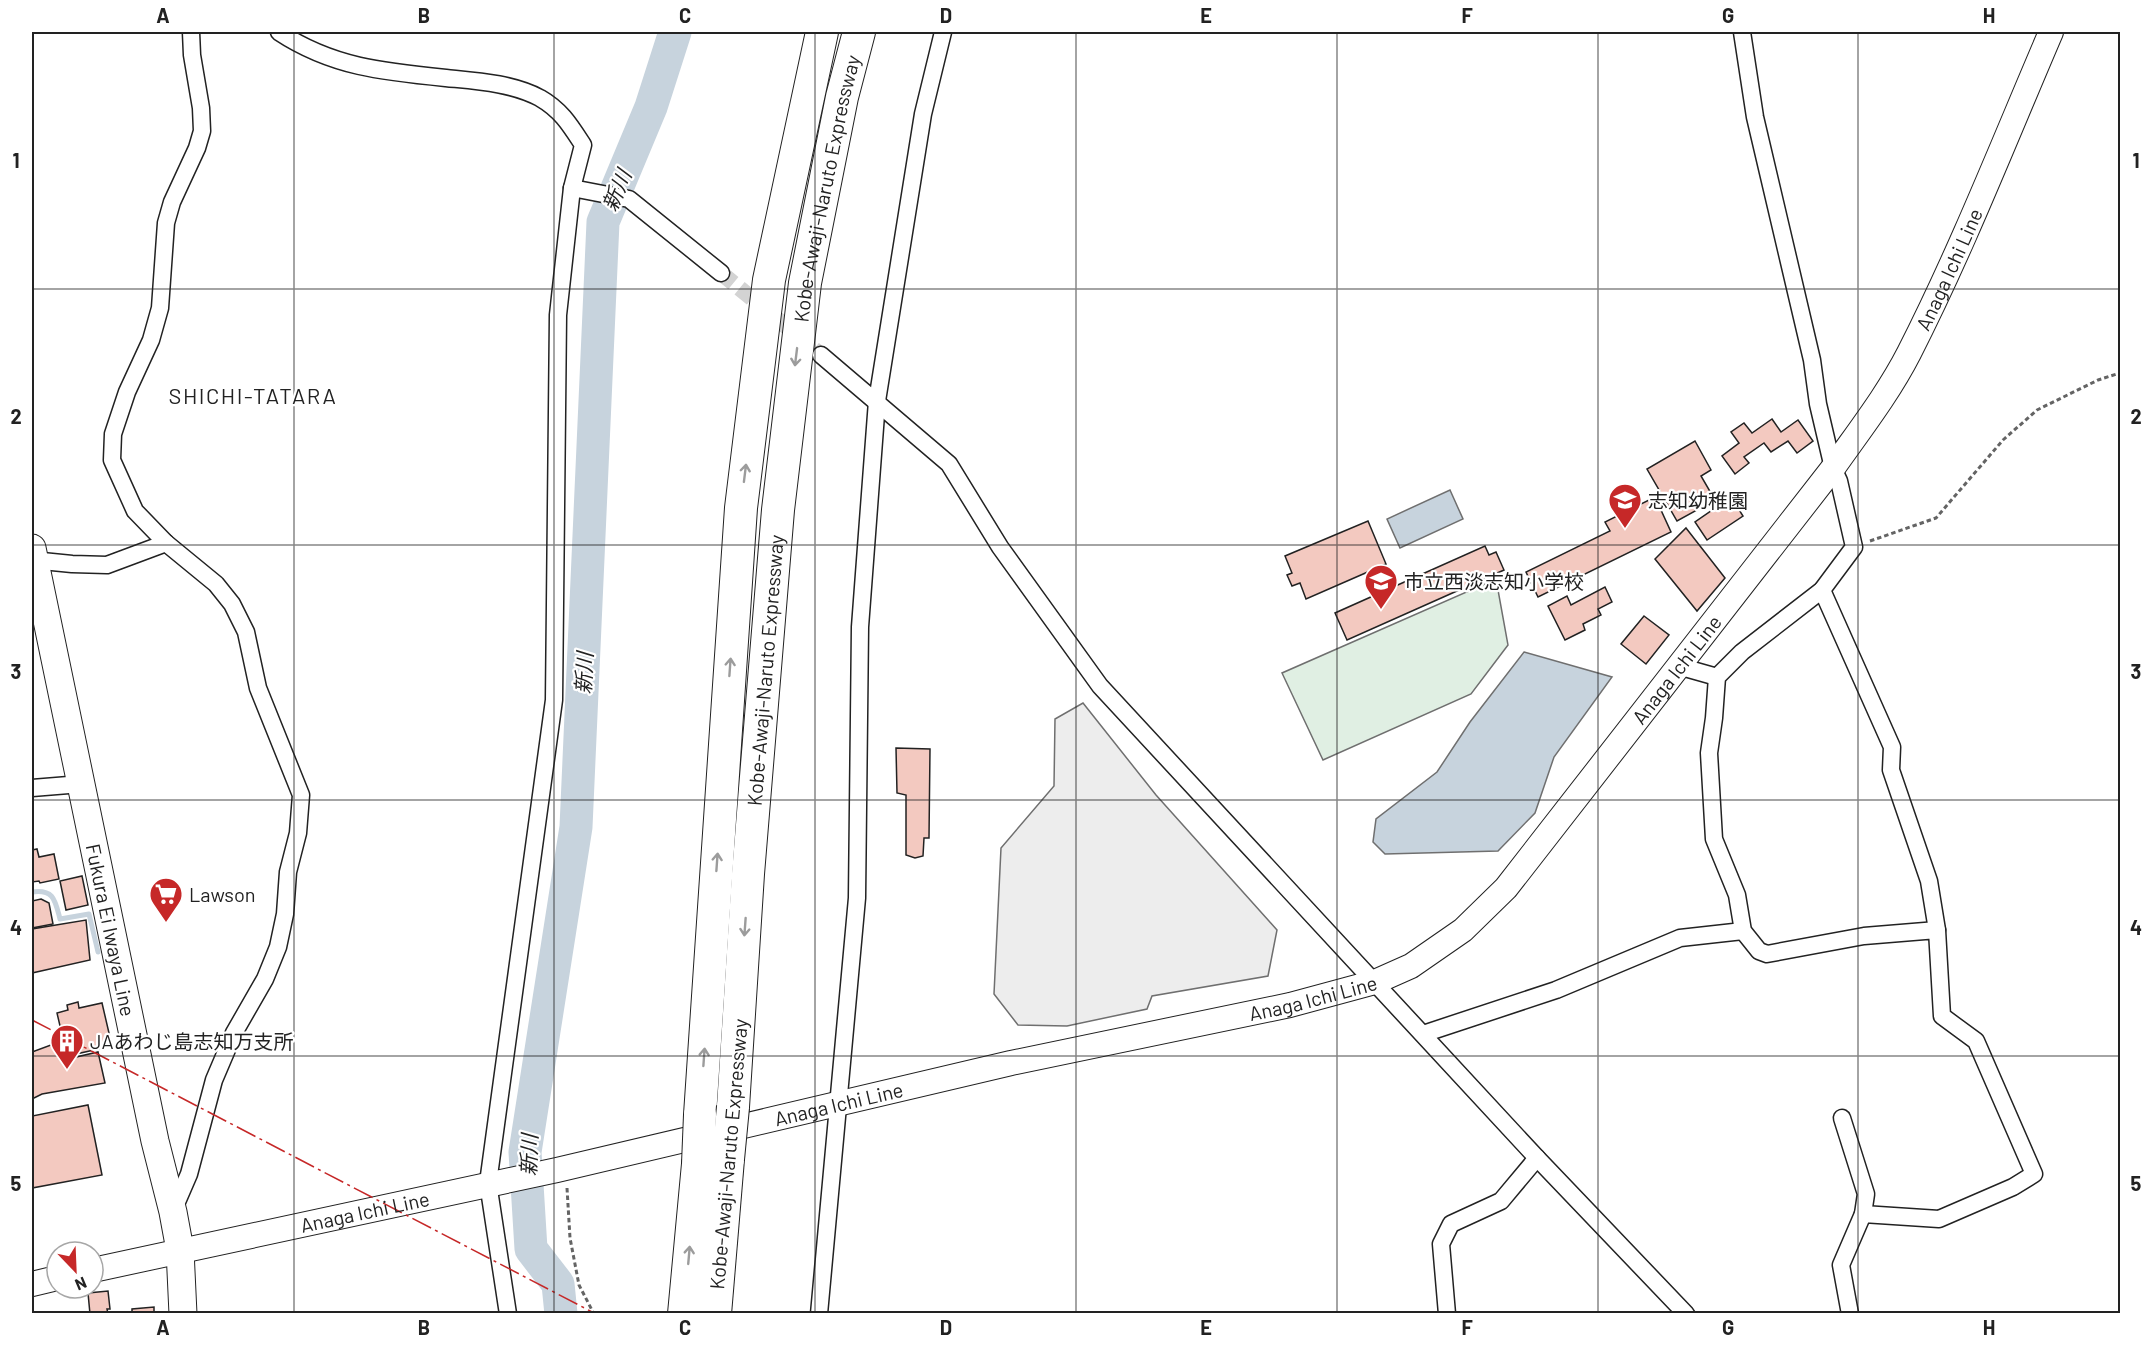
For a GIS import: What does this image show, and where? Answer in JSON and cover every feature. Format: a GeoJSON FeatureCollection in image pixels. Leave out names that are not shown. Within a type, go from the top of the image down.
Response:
{"type":"FeatureCollection","features":[{"type":"Feature","properties":{"kind":"highway","name":"Kobe-Awaji-Naruto Expressway"},"geometry":{"type":"LineString","coordinates":[[715,1314],[713,1162],[700,1115],[741,508],[769,280],[822,32]]}},
{"type":"Feature","properties":{"kind":"highway","name":"Kobe-Awaji-Naruto Expressway"},"geometry":{"type":"LineString","coordinates":[[684,1314],[713,1162],[733,1107],[748,874],[778,510],[805,284],[842,97],[859,32]]}},
{"type":"Feature","properties":{"kind":"main road","name":"Anaga Ichi Line"},"geometry":{"type":"LineString","coordinates":[[105,1267],[562,1168],[1011,1063],[1290,1005],[1375,982],[1411,966],[1463,930],[1506,888],[1833,468],[1875,408],[1908,355],[1965,233],[2051,32]]}},
{"type":"Feature","properties":{"kind":"main road","name":"Fukura Ei Iwaya Line"},"geometry":{"type":"LineString","coordinates":[[33,556],[155,1141],[173,1212],[180,1250],[183,1314]]}},
{"type":"Feature","properties":{"kind":"street"},"geometry":{"type":"LineString","coordinates":[[173,1212],[189,1174],[214,1080],[234,1034],[265,979],[278,947],[285,914],[288,872],[298,833],[301,795],[258,688],[246,632],[232,604],[216,584],[166,543],[135,511],[112,460],[112,434],[127,392],[151,340],[160,308],[166,223],[172,202],[197,148],[201,131],[201,108],[192,55],[191,32]]}},
{"type":"Feature","properties":{"kind":"street"},"geometry":{"type":"LineString","coordinates":[[279,32],[329,58],[357,67],[511,87],[540,98],[565,117],[583,145],[572,188],[558,315],[554,700],[497,1181],[508,1314]]}},
{"type":"Feature","properties":{"kind":"street"},"geometry":{"type":"LineString","coordinates":[[819,1314],[857,898],[860,627],[877,401],[923,114],[943,32]]}},
{"type":"Feature","properties":{"kind":"street"},"geometry":{"type":"LineString","coordinates":[[1742,32],[1755,117],[1812,360],[1818,404],[1854,547],[1822,590],[1742,652],[1717,677],[1709,753],[1714,839],[1737,895],[1743,931],[1759,951],[1767,954],[1864,936],[1936,930]]}},
{"type":"Feature","properties":{"kind":"street"},"geometry":{"type":"LineString","coordinates":[[572,188],[628,200],[721,273]]}},
{"type":"Feature","properties":{"kind":"street"},"geometry":{"type":"LineString","coordinates":[[821,355],[949,464],[1000,548],[1100,686],[1537,1158],[1686,1314]]}},
{"type":"Feature","properties":{"kind":"street"},"geometry":{"type":"LineString","coordinates":[[33,556],[72,564],[107,565],[166,543]]}},
{"type":"Feature","properties":{"kind":"street"},"geometry":{"type":"LineString","coordinates":[[1822,590],[1892,747],[1891,770],[1929,881],[1936,930],[1942,1016],[1976,1041],[2034,1174],[2013,1187],[1940,1219],[1863,1214]]}},
{"type":"Feature","properties":{"kind":"street"},"geometry":{"type":"LineString","coordinates":[[1678,666],[1717,677]]}},
{"type":"Feature","properties":{"kind":"street"},"geometry":{"type":"LineString","coordinates":[[32,788],[81,784]]}},
{"type":"Feature","properties":{"kind":"street"},"geometry":{"type":"LineString","coordinates":[[1423,1034],[1556,990],[1680,938],[1743,931]]}},
{"type":"Feature","properties":{"kind":"street"},"geometry":{"type":"LineString","coordinates":[[1842,1118],[1866,1194],[1863,1214],[1841,1264],[1850,1314]]}},
{"type":"Feature","properties":{"kind":"street"},"geometry":{"type":"LineString","coordinates":[[1447,1314],[1441,1244],[1451,1224],[1501,1201],[1537,1158]]}},
{"type":"Feature","properties":{"kind":"path"},"geometry":{"type":"LineString","coordinates":[[1854,547],[1936,518],[2003,440],[2037,410],[2098,381],[2121,373]]}},
{"type":"Feature","properties":{"kind":"path"},"geometry":{"type":"LineString","coordinates":[[562,1168],[570,1238],[579,1285],[594,1314]]}},
{"type":"Feature","properties":{"kind":"green space"},"geometry":{"type":"Polygon","coordinates":[[[1496,579],[1508,645],[1471,694],[1323,760],[1282,673],[1496,579]]]}},
{"type":"Feature","properties":{"kind":"shaded area"},"geometry":{"type":"Polygon","coordinates":[[[1450,490],[1463,519],[1400,548],[1387,519],[1450,490]]]}},
{"type":"Feature","properties":{"kind":"shaded area"},"geometry":{"type":"Polygon","coordinates":[[[1524,652],[1612,677],[1554,757],[1535,813],[1498,851],[1385,854],[1373,842],[1376,819],[1437,772],[1470,722],[1524,652]]]}},
{"type":"Feature","properties":{"kind":"shaded area"},"geometry":{"type":"Polygon","coordinates":[[[1083,703],[1156,795],[1277,930],[1268,976],[1152,996],[1147,1009],[1067,1026],[1018,1025],[994,994],[1001,848],[1054,786],[1055,719],[1083,703]]]}},
{"type":"Feature","properties":{"kind":"building"},"geometry":{"type":"Polygon","coordinates":[[[1772,419],[1781,432],[1798,420],[1813,441],[1797,453],[1788,441],[1771,452],[1764,443],[1744,457],[1749,463],[1735,474],[1722,456],[1739,443],[1731,432],[1744,423],[1752,433],[1772,419]]]}},
{"type":"Feature","properties":{"kind":"building"},"geometry":{"type":"Polygon","coordinates":[[[1695,441],[1711,470],[1701,476],[1715,500],[1677,521],[1647,469],[1695,441]]]}},
{"type":"Feature","properties":{"kind":"building"},"geometry":{"type":"Polygon","coordinates":[[[1655,497],[1671,532],[1538,597],[1526,572],[1610,531],[1605,522],[1655,497]]]}},
{"type":"Feature","properties":{"kind":"building"},"geometry":{"type":"Polygon","coordinates":[[[1731,497],[1743,516],[1707,540],[1695,522],[1731,497]]]}},
{"type":"Feature","properties":{"kind":"building"},"geometry":{"type":"Polygon","coordinates":[[[1368,521],[1386,564],[1306,599],[1300,583],[1292,586],[1287,575],[1292,573],[1285,556],[1368,521]]]}},
{"type":"Feature","properties":{"kind":"building"},"geometry":{"type":"Polygon","coordinates":[[[1686,528],[1725,578],[1697,611],[1655,559],[1686,528]]]}},
{"type":"Feature","properties":{"kind":"building"},"geometry":{"type":"Polygon","coordinates":[[[1485,546],[1489,555],[1496,552],[1504,570],[1347,640],[1335,613],[1485,546]]]}},
{"type":"Feature","properties":{"kind":"building"},"geometry":{"type":"Polygon","coordinates":[[[1605,587],[1612,602],[1598,609],[1601,615],[1583,624],[1585,630],[1565,640],[1548,606],[1567,596],[1571,605],[1605,587]]]}},
{"type":"Feature","properties":{"kind":"building"},"geometry":{"type":"Polygon","coordinates":[[[1644,616],[1669,635],[1646,664],[1621,644],[1644,616]]]}},
{"type":"Feature","properties":{"kind":"building"},"geometry":{"type":"Polygon","coordinates":[[[896,748],[930,749],[929,838],[924,838],[923,856],[915,858],[906,855],[906,795],[897,793],[896,748]]]}},
{"type":"Feature","properties":{"kind":"building"},"geometry":{"type":"Polygon","coordinates":[[[37,849],[39,857],[54,854],[59,879],[40,883],[39,881],[32,882],[32,850],[37,849]]]}},
{"type":"Feature","properties":{"kind":"building"},"geometry":{"type":"Polygon","coordinates":[[[82,876],[88,905],[66,910],[60,881],[82,876]]]}},
{"type":"Feature","properties":{"kind":"building"},"geometry":{"type":"Polygon","coordinates":[[[41,899],[49,903],[53,924],[32,928],[32,901],[41,899]]]}},
{"type":"Feature","properties":{"kind":"building"},"geometry":{"type":"Polygon","coordinates":[[[86,920],[90,960],[32,973],[32,929],[86,920]]]}},
{"type":"Feature","properties":{"kind":"building","name":"JAあわじ島志知万支所"},"geometry":{"type":"Polygon","coordinates":[[[78,1002],[79,1008],[102,1003],[112,1046],[67,1056],[57,1013],[68,1010],[67,1005],[78,1002]]]}},
{"type":"Feature","properties":{"kind":"building","name":"JAあわじ島志知万支所"},"geometry":{"type":"Polygon","coordinates":[[[59,1042],[63,1060],[98,1052],[105,1083],[42,1094],[32,1099],[32,1052],[59,1042]]]}},
{"type":"Feature","properties":{"kind":"building"},"geometry":{"type":"Polygon","coordinates":[[[88,1105],[102,1175],[32,1188],[32,1116],[88,1105]]]}},
{"type":"Feature","properties":{"kind":"building"},"geometry":{"type":"Polygon","coordinates":[[[105,1291],[108,1291],[110,1309],[107,1309],[108,1314],[90,1314],[89,1300],[105,1300],[105,1291]]]}},
{"type":"Feature","properties":{"kind":"building"},"geometry":{"type":"Polygon","coordinates":[[[154,1307],[154,1314],[132,1314],[132,1309],[154,1307]]]}},
{"type":"Feature","properties":{"kind":"waterway","name":"新川"},"geometry":{"type":"LineString","coordinates":[[561,1314],[558,1284],[531,1249],[525,1152],[576,827],[603,222],[651,107],[675,32]]}},
{"type":"Feature","properties":{"kind":"waterway"},"geometry":{"type":"LineString","coordinates":[[32,892],[49,894],[57,906],[60,919],[89,914],[98,952]]}},
{"type":"Feature","properties":{"kind":"tunnel"},"geometry":{"type":"LineString","coordinates":[[721,273],[821,355]]}},
{"type":"Feature","properties":{"kind":"power"},"geometry":{"type":"LineString","coordinates":[[32,1020],[596,1314]]}},
{"type":"Feature","properties":{"kind":"place","name":"志知幼稚園"},"geometry":{"type":"Point","coordinates":[1625,529]}},
{"type":"Feature","properties":{"kind":"place","name":"市立西淡志知小学校"},"geometry":{"type":"Point","coordinates":[1381,610]}},
{"type":"Feature","properties":{"kind":"place","name":"Lawson"},"geometry":{"type":"Point","coordinates":[166,923]}},
{"type":"Feature","properties":{"kind":"place","name":"JAあわじ島志知万支所"},"geometry":{"type":"Point","coordinates":[67,1070]}},
{"type":"Feature","properties":{"kind":"district","name":"SHICHI-TATARA"},"geometry":{"type":"Point","coordinates":[253,395]}}]}
